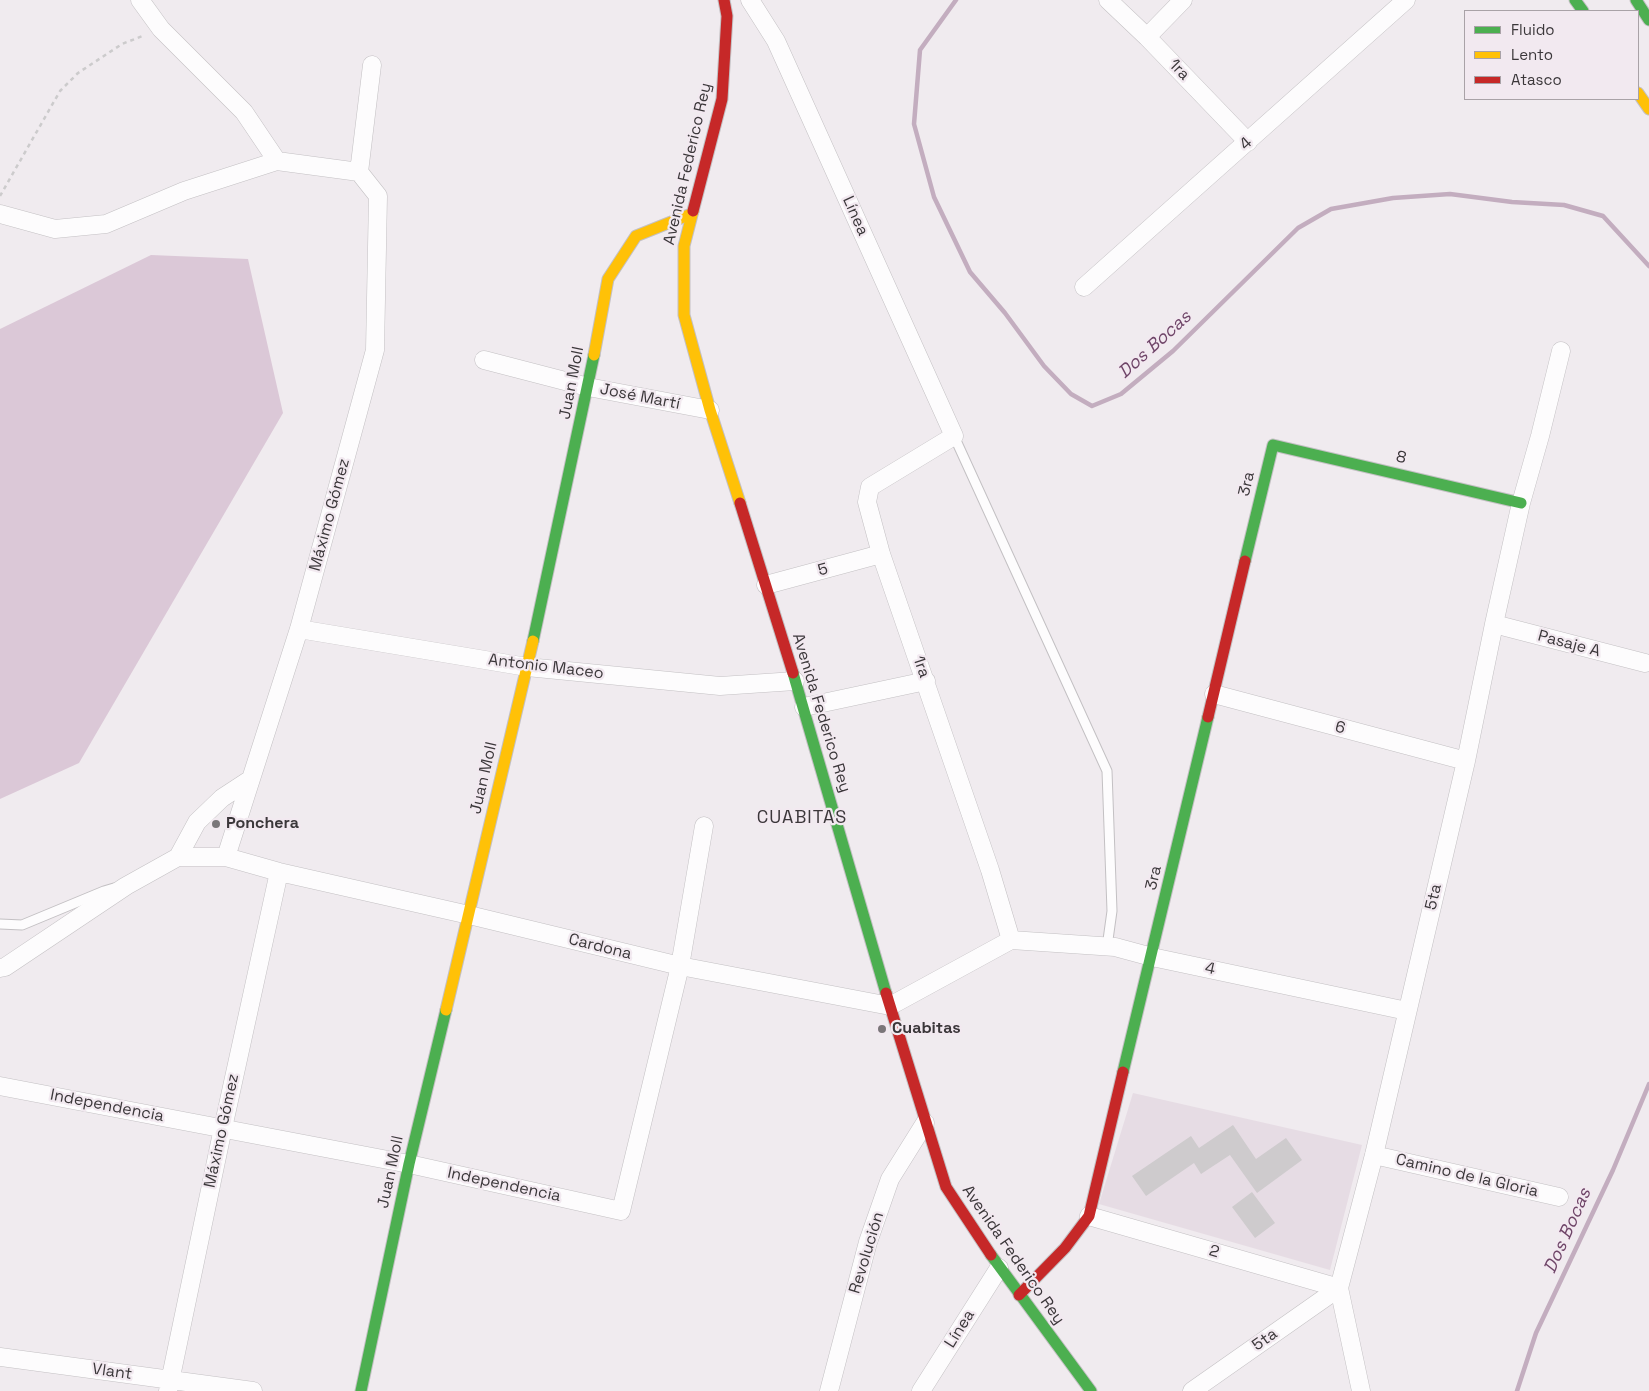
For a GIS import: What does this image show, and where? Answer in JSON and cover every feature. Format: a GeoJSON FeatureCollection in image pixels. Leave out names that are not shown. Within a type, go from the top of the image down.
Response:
{"type":"FeatureCollection","features":[{"type":"Feature","properties":{"kind":"main road","name":"Avenida Federico Rey"},"geometry":{"type":"LineString","coordinates":[[724,0],[727,16],[722,98],[684,246],[684,314],[710,410],[804,707],[890,1006],[946,1187],[999,1268],[1091,1391]]}},
{"type":"Feature","properties":{"kind":"main road"},"geometry":{"type":"LineString","coordinates":[[1636,0],[1649,20]]}},
{"type":"Feature","properties":{"kind":"main road"},"geometry":{"type":"LineString","coordinates":[[1639,94],[1649,109]]}},
{"type":"Feature","properties":{"kind":"main road","name":"Juan Moll"},"geometry":{"type":"LineString","coordinates":[[362,1391],[408,1164],[527,667],[588,387],[608,279],[636,236],[691,214]]}},
{"type":"Feature","properties":{"kind":"main road","name":"8"},"geometry":{"type":"LineString","coordinates":[[1273,445],[1521,503]]}},
{"type":"Feature","properties":{"kind":"main road","name":"3ra"},"geometry":{"type":"LineString","coordinates":[[1019,1295],[1064,1252],[1089,1216],[1273,445]]}},
{"type":"Feature","properties":{"kind":"street"},"geometry":{"type":"LineString","coordinates":[[140,0],[161,29],[244,112],[276,161]]}},
{"type":"Feature","properties":{"kind":"street","name":"Línea"},"geometry":{"type":"LineString","coordinates":[[750,0],[776,41],[954,436]]}},
{"type":"Feature","properties":{"kind":"street","name":"1ra"},"geometry":{"type":"LineString","coordinates":[[1108,0],[1147,37],[1248,142]]}},
{"type":"Feature","properties":{"kind":"street"},"geometry":{"type":"LineString","coordinates":[[1147,37],[1183,0]]}},
{"type":"Feature","properties":{"kind":"street","name":"4"},"geometry":{"type":"LineString","coordinates":[[1084,287],[1406,0]]}},
{"type":"Feature","properties":{"kind":"street"},"geometry":{"type":"LineString","coordinates":[[0,214],[55,229],[106,224],[184,191],[276,161],[358,172],[372,64]]}},
{"type":"Feature","properties":{"kind":"street","name":"Máximo Gómez"},"geometry":{"type":"LineString","coordinates":[[226,857],[299,629],[375,350],[378,196],[358,172]]}},
{"type":"Feature","properties":{"kind":"street","name":"5ta"},"geometry":{"type":"LineString","coordinates":[[1361,1391],[1339,1288],[1374,1155],[1466,761],[1521,503],[1561,351]]}},
{"type":"Feature","properties":{"kind":"street","name":"José Martí"},"geometry":{"type":"LineString","coordinates":[[484,360],[588,387],[710,410]]}},
{"type":"Feature","properties":{"kind":"street","name":"1ra"},"geometry":{"type":"LineString","coordinates":[[954,436],[870,487],[867,502],[881,554],[990,870],[1011,940]]}},
{"type":"Feature","properties":{"kind":"street","name":"5"},"geometry":{"type":"LineString","coordinates":[[766,586],[881,554]]}},
{"type":"Feature","properties":{"kind":"street","name":"Pasaje A"},"geometry":{"type":"LineString","coordinates":[[1494,624],[1645,663]]}},
{"type":"Feature","properties":{"kind":"street","name":"Antonio Maceo"},"geometry":{"type":"LineString","coordinates":[[299,629],[527,667],[720,686],[795,681]]}},
{"type":"Feature","properties":{"kind":"street"},"geometry":{"type":"LineString","coordinates":[[804,707],[926,681]]}},
{"type":"Feature","properties":{"kind":"street","name":"6"},"geometry":{"type":"LineString","coordinates":[[1214,694],[1466,761]]}},
{"type":"Feature","properties":{"kind":"street"},"geometry":{"type":"LineString","coordinates":[[0,968],[5,967],[126,886],[178,857],[197,822],[222,798],[251,779]]}},
{"type":"Feature","properties":{"kind":"street","name":"Independencia"},"geometry":{"type":"LineString","coordinates":[[0,1086],[408,1164],[621,1211],[680,966],[704,826]]}},
{"type":"Feature","properties":{"kind":"street","name":"Cardona"},"geometry":{"type":"LineString","coordinates":[[178,857],[226,857],[280,872],[680,966],[890,1006]]}},
{"type":"Feature","properties":{"kind":"street","name":"Máximo Gómez"},"geometry":{"type":"LineString","coordinates":[[169,1386],[223,1128],[280,872]]}},
{"type":"Feature","properties":{"kind":"street"},"geometry":{"type":"LineString","coordinates":[[890,1006],[1011,940]]}},
{"type":"Feature","properties":{"kind":"street","name":"4"},"geometry":{"type":"LineString","coordinates":[[1011,940],[1116,947],[1407,1011]]}},
{"type":"Feature","properties":{"kind":"street","name":"Revolución"},"geometry":{"type":"LineString","coordinates":[[829,1391],[868,1242],[890,1179],[925,1123]]}},
{"type":"Feature","properties":{"kind":"street","name":"Camino de la Gloria"},"geometry":{"type":"LineString","coordinates":[[1374,1155],[1559,1197]]}},
{"type":"Feature","properties":{"kind":"street","name":"2"},"geometry":{"type":"LineString","coordinates":[[1089,1216],[1339,1288]]}},
{"type":"Feature","properties":{"kind":"street","name":"Línea"},"geometry":{"type":"LineString","coordinates":[[921,1391],[999,1268]]}},
{"type":"Feature","properties":{"kind":"street","name":"5ta"},"geometry":{"type":"LineString","coordinates":[[1192,1391],[1339,1288]]}},
{"type":"Feature","properties":{"kind":"street","name":"Vlant"},"geometry":{"type":"LineString","coordinates":[[0,1357],[169,1386],[253,1391]]}},
{"type":"Feature","properties":{"kind":"lane"},"geometry":{"type":"LineString","coordinates":[[954,436],[1107,771],[1112,911],[1107,947]]}},
{"type":"Feature","properties":{"kind":"lane"},"geometry":{"type":"LineString","coordinates":[[0,924],[22,925],[104,890],[126,886]]}},
{"type":"Feature","properties":{"kind":"path"},"geometry":{"type":"LineString","coordinates":[[0,196],[60,92],[78,73],[122,44],[161,29]]}},
{"type":"Feature","properties":{"kind":"shaded area"},"geometry":{"type":"Polygon","coordinates":[[[151,255],[248,259],[283,413],[79,763],[0,799],[0,329],[151,255]]]}},
{"type":"Feature","properties":{"kind":"shaded area"},"geometry":{"type":"Polygon","coordinates":[[[1133,1093],[1362,1145],[1330,1270],[1099,1204],[1133,1093]]]}},
{"type":"Feature","properties":{"kind":"building"},"geometry":{"type":"Polygon","coordinates":[[[1233,1125],[1256,1159],[1286,1138],[1302,1160],[1257,1193],[1230,1155],[1201,1174],[1194,1163],[1146,1196],[1132,1176],[1191,1136],[1199,1148],[1233,1125]]]}},
{"type":"Feature","properties":{"kind":"building"},"geometry":{"type":"Polygon","coordinates":[[[1252,1192],[1275,1223],[1255,1238],[1232,1207],[1252,1192]]]}},
{"type":"Feature","properties":{"kind":"waterway","name":"Dos Bocas"},"geometry":{"type":"LineString","coordinates":[[956,0],[920,50],[914,124],[934,197],[970,272],[1005,313],[1044,366],[1071,394],[1092,406],[1121,394],[1173,351],[1298,228],[1331,209],[1393,198],[1450,194],[1512,202],[1564,205],[1603,216],[1649,266]]}},
{"type":"Feature","properties":{"kind":"waterway","name":"Dos Bocas"},"geometry":{"type":"LineString","coordinates":[[1517,1391],[1536,1333],[1613,1170],[1649,1084]]}},
{"type":"Feature","properties":{"kind":"traffic: fast"},"geometry":{"type":"LineString","coordinates":[[1575,0],[1582,10]]}},
{"type":"Feature","properties":{"kind":"traffic: fast"},"geometry":{"type":"LineString","coordinates":[[1636,0],[1649,20]]}},
{"type":"Feature","properties":{"kind":"traffic: fast"},"geometry":{"type":"LineString","coordinates":[[533,641],[594,355]]}},
{"type":"Feature","properties":{"kind":"traffic: fast"},"geometry":{"type":"LineString","coordinates":[[1245,561],[1273,445],[1521,503]]}},
{"type":"Feature","properties":{"kind":"traffic: fast"},"geometry":{"type":"LineString","coordinates":[[793,673],[886,993]]}},
{"type":"Feature","properties":{"kind":"traffic: fast"},"geometry":{"type":"LineString","coordinates":[[1123,1072],[1208,717]]}},
{"type":"Feature","properties":{"kind":"traffic: fast"},"geometry":{"type":"LineString","coordinates":[[361,1391],[409,1164],[446,1010]]}},
{"type":"Feature","properties":{"kind":"traffic: fast"},"geometry":{"type":"LineString","coordinates":[[991,1255],[1091,1391]]}},
{"type":"Feature","properties":{"kind":"traffic: slow"},"geometry":{"type":"LineString","coordinates":[[1639,94],[1649,109]]}},
{"type":"Feature","properties":{"kind":"traffic: slow"},"geometry":{"type":"LineString","coordinates":[[693,211],[684,246],[684,315],[710,410],[740,503]]}},
{"type":"Feature","properties":{"kind":"traffic: slow"},"geometry":{"type":"LineString","coordinates":[[594,355],[608,279],[636,236],[691,214]]}},
{"type":"Feature","properties":{"kind":"traffic: slow"},"geometry":{"type":"LineString","coordinates":[[446,1010],[533,641]]}},
{"type":"Feature","properties":{"kind":"traffic: jam"},"geometry":{"type":"LineString","coordinates":[[693,211],[722,99],[727,16],[724,0]]}},
{"type":"Feature","properties":{"kind":"traffic: jam"},"geometry":{"type":"LineString","coordinates":[[740,503],[793,673]]}},
{"type":"Feature","properties":{"kind":"traffic: jam"},"geometry":{"type":"LineString","coordinates":[[1208,717],[1245,561]]}},
{"type":"Feature","properties":{"kind":"traffic: jam"},"geometry":{"type":"LineString","coordinates":[[886,993],[946,1187],[991,1255]]}},
{"type":"Feature","properties":{"kind":"traffic: jam"},"geometry":{"type":"LineString","coordinates":[[1019,1295],[1065,1248],[1089,1216],[1123,1072]]}},
{"type":"Feature","properties":{"kind":"place","name":"Ponchera"},"geometry":{"type":"Point","coordinates":[216,824]}},
{"type":"Feature","properties":{"kind":"place","name":"Cuabitas"},"geometry":{"type":"Point","coordinates":[882,1029]}},
{"type":"Feature","properties":{"kind":"district","name":"CUABITAS"},"geometry":{"type":"Point","coordinates":[802,818]}}]}
